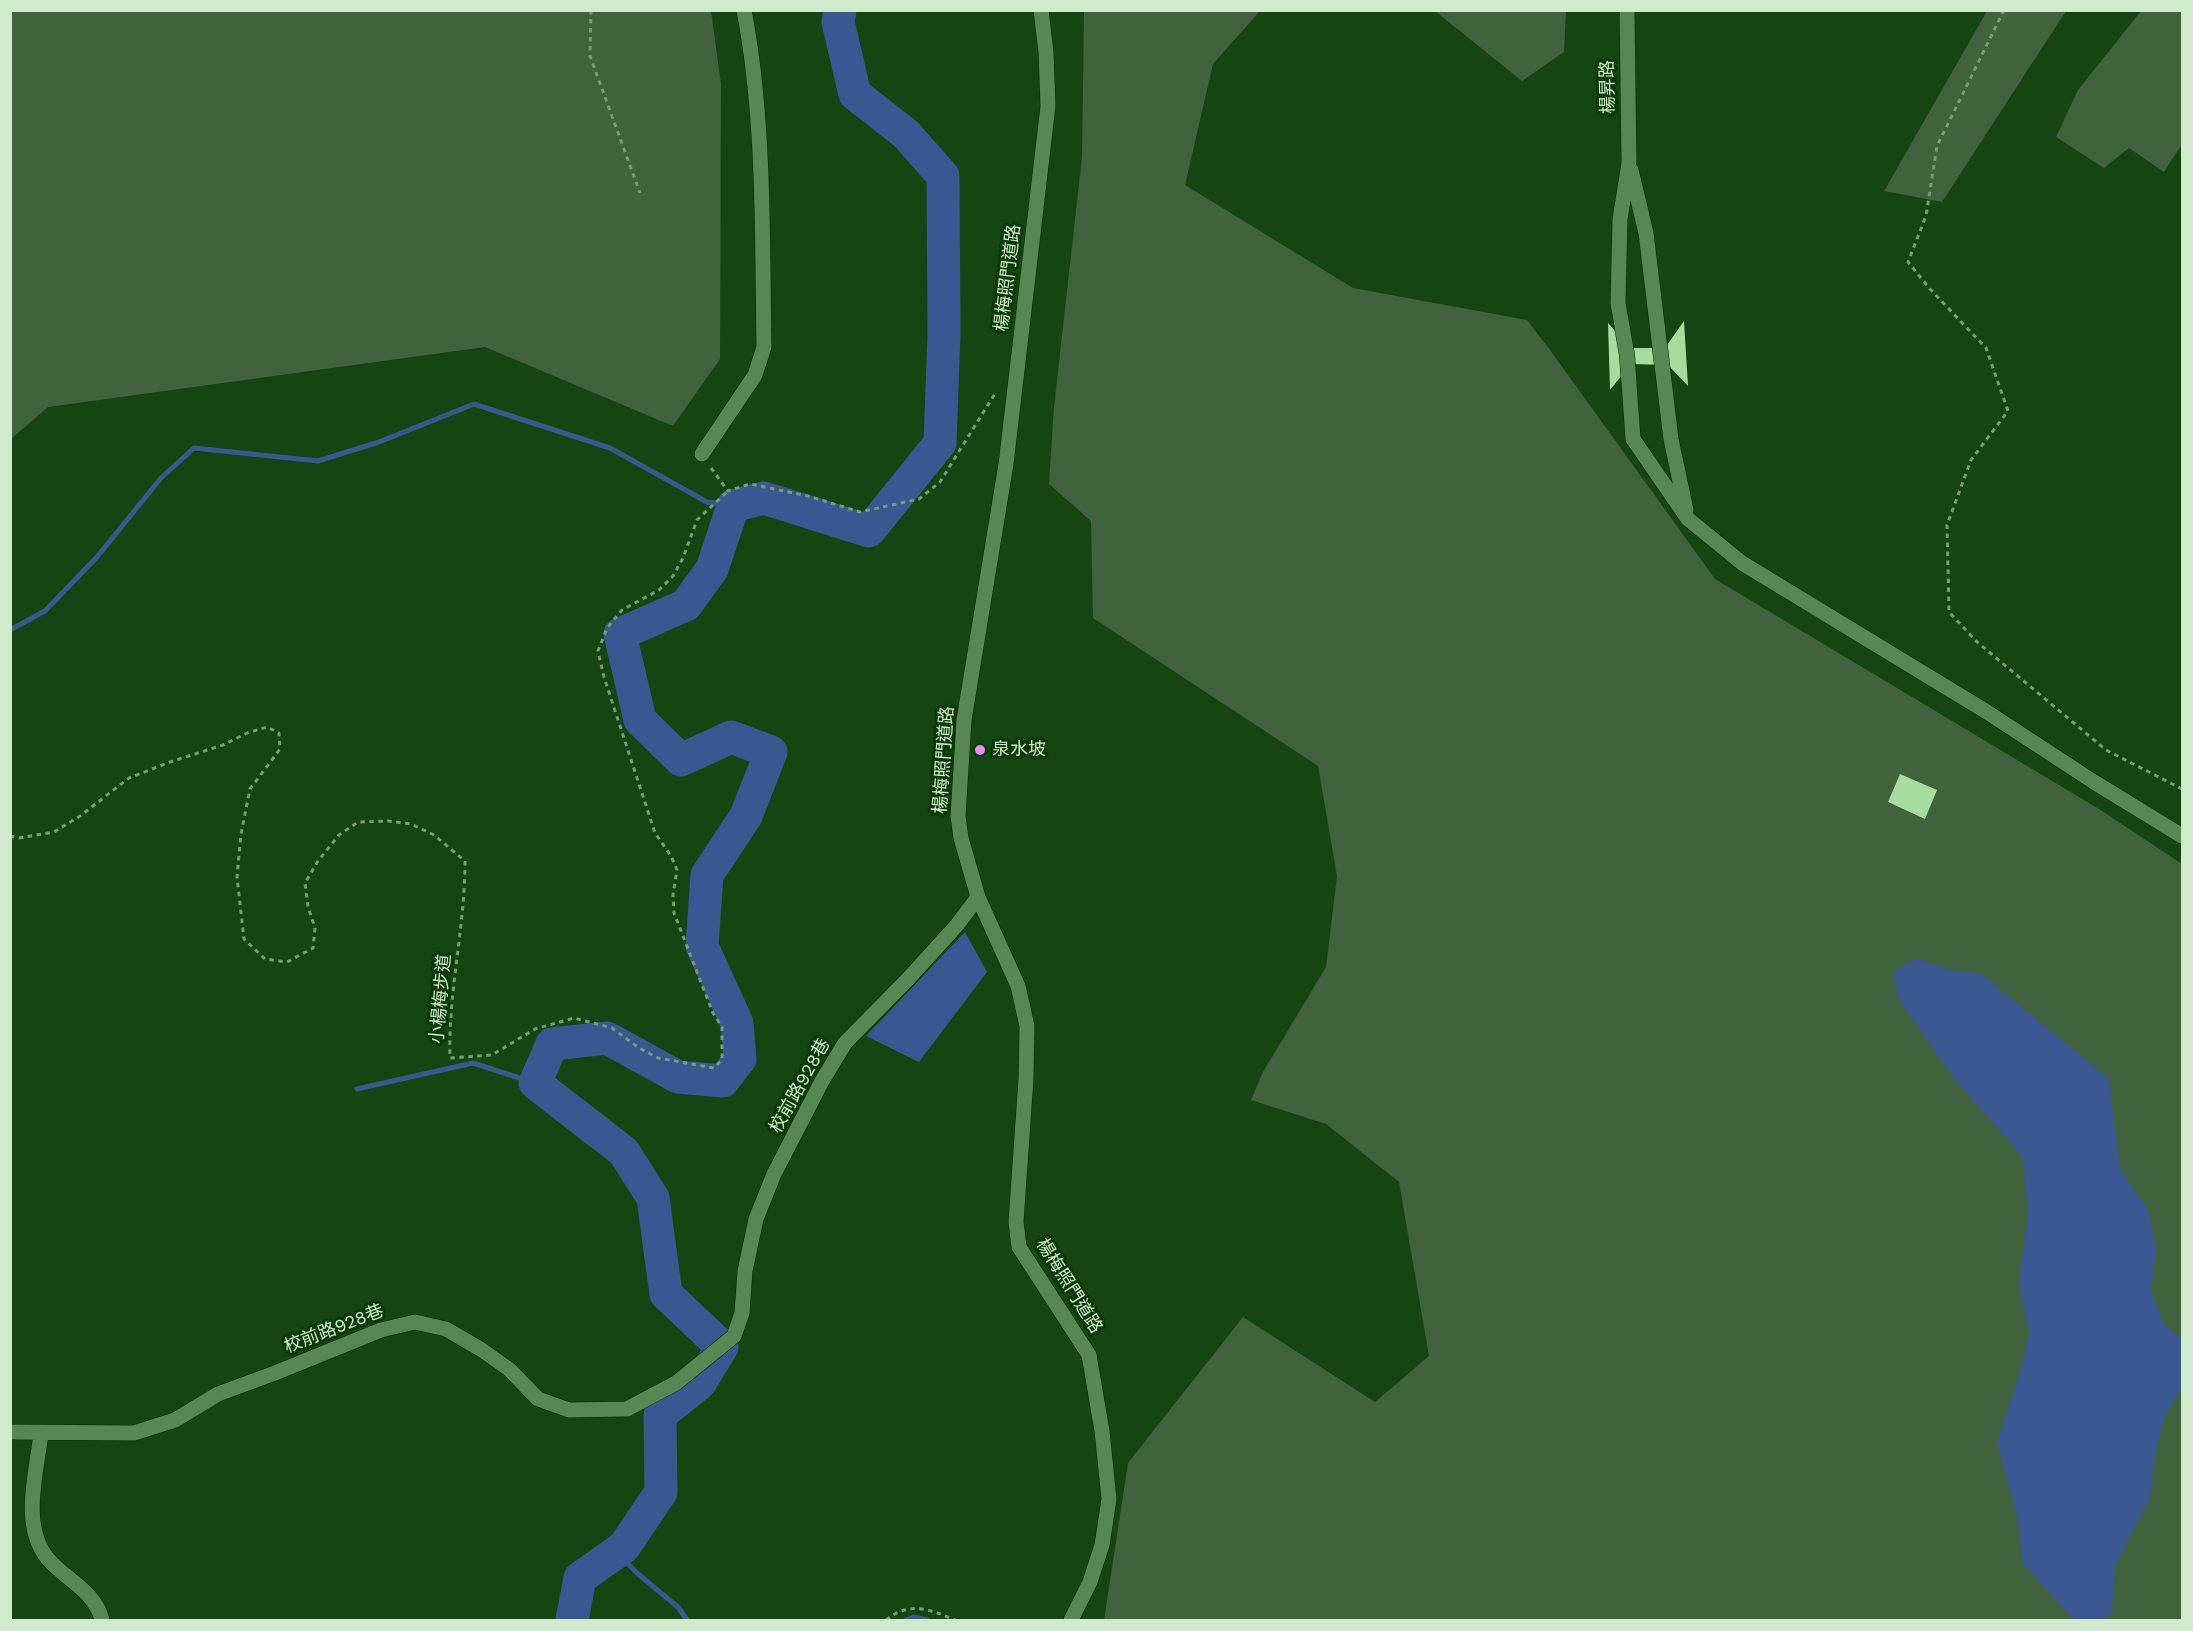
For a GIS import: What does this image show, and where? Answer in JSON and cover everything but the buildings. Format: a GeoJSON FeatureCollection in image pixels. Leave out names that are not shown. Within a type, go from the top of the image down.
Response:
{"type":"FeatureCollection","features":[{"type":"Feature","properties":{"kind":"street"},"geometry":{"type":"LineString","coordinates":[[702,454],[755,375],[764,347],[761,168],[744,10]]}},
{"type":"Feature","properties":{"kind":"street","name":"楊梅照門道路"},"geometry":{"type":"LineString","coordinates":[[1041,10],[1046,52],[1048,106],[1005,464],[964,720],[958,816],[961,838],[978,897],[1018,986],[1026,1026],[1026,1079],[1016,1222],[1019,1247],[1089,1355],[1102,1431],[1109,1499],[1102,1545],[1090,1582],[1071,1620]]}},
{"type":"Feature","properties":{"kind":"street","name":"楊昇路"},"geometry":{"type":"LineString","coordinates":[[1627,10],[1629,163]]}},
{"type":"Feature","properties":{"kind":"street"},"geometry":{"type":"LineString","coordinates":[[1629,163],[1646,232],[1671,439],[1688,519]]}},
{"type":"Feature","properties":{"kind":"street"},"geometry":{"type":"LineString","coordinates":[[1629,163],[1620,219],[1618,303],[1626,355],[1633,439],[1688,519],[1742,563],[1987,712],[2182,836]]}},
{"type":"Feature","properties":{"kind":"street","name":"校前路928巷"},"geometry":{"type":"LineString","coordinates":[[10,1432],[134,1433],[175,1420],[218,1394],[381,1330],[415,1322],[446,1329],[464,1339],[510,1370],[538,1399],[569,1410],[627,1410],[676,1383],[734,1336],[742,1313],[745,1271],[756,1219],[774,1174],[822,1081],[845,1043],[908,980],[957,925],[978,897]]}},
{"type":"Feature","properties":{"kind":"street"},"geometry":{"type":"LineString","coordinates":[[41,1433],[32,1508],[34,1533],[47,1558],[83,1590],[100,1613],[102,1620]]}},
{"type":"Feature","properties":{"kind":"path"},"geometry":{"type":"LineString","coordinates":[[591,10],[590,56],[640,193]]}},
{"type":"Feature","properties":{"kind":"path"},"geometry":{"type":"LineString","coordinates":[[2004,10],[1937,146],[1926,216],[1908,262],[1930,289],[1986,348],[2008,411],[1971,460],[1947,525],[1949,612],[1976,641],[2106,750],[2182,789]]}},
{"type":"Feature","properties":{"kind":"path"},"geometry":{"type":"LineString","coordinates":[[702,454],[728,491],[750,484],[807,496],[860,512],[919,499],[940,482],[997,392]]}},
{"type":"Feature","properties":{"kind":"path","name":"小楊梅步道"},"geometry":{"type":"LineString","coordinates":[[10,836],[19,838],[54,832],[80,816],[129,778],[267,727],[279,733],[280,749],[250,789],[241,834],[237,876],[244,939],[265,959],[288,962],[313,948],[315,928],[308,907],[305,883],[318,861],[339,835],[358,822],[388,821],[411,824],[434,835],[465,861],[465,894],[453,976],[450,1058],[492,1055],[535,1029],[574,1018],[612,1028],[639,1048],[658,1058],[714,1068],[722,1060],[722,1027],[713,1013],[674,913],[673,895],[677,870],[671,856],[654,833],[604,677],[598,651],[607,628],[622,610],[659,590],[673,576],[683,558],[697,520],[728,491]]}},
{"type":"Feature","properties":{"kind":"path"},"geometry":{"type":"LineString","coordinates":[[886,1620],[896,1612],[910,1608],[933,1611],[955,1620]]}},
{"type":"Feature","properties":{"kind":"green space"},"geometry":{"type":"Polygon","coordinates":[[[11,10],[711,11],[721,84],[720,359],[673,426],[485,347],[48,407],[11,439],[11,10]]]}},
{"type":"Feature","properties":{"kind":"green space"},"geometry":{"type":"Polygon","coordinates":[[[1084,11],[1260,11],[1213,64],[1185,185],[1353,288],[1527,320],[1715,579],[2099,809],[2182,864],[2182,1620],[1104,1620],[1128,1463],[1243,1317],[1375,1402],[1429,1356],[1399,1182],[1326,1124],[1251,1100],[1263,1072],[1326,967],[1337,876],[1318,766],[1093,618],[1091,521],[1049,484],[1054,407],[1082,157],[1084,11]]]}},
{"type":"Feature","properties":{"kind":"green space"},"geometry":{"type":"Polygon","coordinates":[[[1435,11],[1566,11],[1564,52],[1522,81],[1435,11]]]}},
{"type":"Feature","properties":{"kind":"green space"},"geometry":{"type":"Polygon","coordinates":[[[1987,11],[2066,11],[1942,202],[1884,191],[1987,11]]]}},
{"type":"Feature","properties":{"kind":"green space"},"geometry":{"type":"Polygon","coordinates":[[[2141,11],[2182,11],[2182,144],[2164,172],[2129,148],[2104,168],[2056,137],[2078,90],[2141,11]]]}},
{"type":"Feature","properties":{"kind":"water"},"geometry":{"type":"Polygon","coordinates":[[[965,932],[987,972],[919,1062],[866,1036],[965,932]]]}},
{"type":"Feature","properties":{"kind":"water"},"geometry":{"type":"Polygon","coordinates":[[[1915,958],[1951,970],[1980,973],[2109,1079],[2120,1169],[2149,1212],[2156,1250],[2151,1290],[2164,1324],[2182,1340],[2182,1388],[2166,1414],[2157,1444],[2150,1498],[2115,1567],[2112,1612],[2104,1620],[2074,1620],[2022,1562],[2018,1520],[1997,1443],[2022,1366],[2029,1332],[2019,1284],[2028,1213],[2023,1157],[1953,1077],[1899,1000],[1893,973],[1915,958]]]}},
{"type":"Feature","properties":{"kind":"waterway"},"geometry":{"type":"LineString","coordinates":[[572,1620],[580,1578],[624,1547],[661,1492],[660,1415],[700,1383],[722,1347],[666,1294],[653,1198],[624,1152],[535,1083],[552,1044],[607,1038],[678,1077],[723,1081],[740,1059],[737,1023],[702,946],[707,875],[746,816],[771,752],[731,737],[681,760],[640,720],[620,634],[686,605],[712,569],[733,506],[764,498],[869,531],[940,443],[944,334],[943,176],[906,134],[855,94],[838,22],[840,10]]}},
{"type":"Feature","properties":{"kind":"waterway"},"geometry":{"type":"LineString","coordinates":[[10,630],[45,611],[97,557],[161,478],[194,448],[318,461],[379,442],[474,404],[610,448],[707,502],[733,506]]}},
{"type":"Feature","properties":{"kind":"waterway"},"geometry":{"type":"LineString","coordinates":[[357,1089],[473,1063],[535,1083]]}},
{"type":"Feature","properties":{"kind":"waterway"},"geometry":{"type":"LineString","coordinates":[[616,1552],[638,1574],[678,1607],[687,1620]]}},
{"type":"Feature","properties":{"kind":"waterway"},"geometry":{"type":"LineString","coordinates":[[906,1620],[914,1617],[927,1620]]}},
{"type":"Feature","properties":{"kind":"place","name":"泉水坡"},"geometry":{"type":"Point","coordinates":[980,750]}}]}
